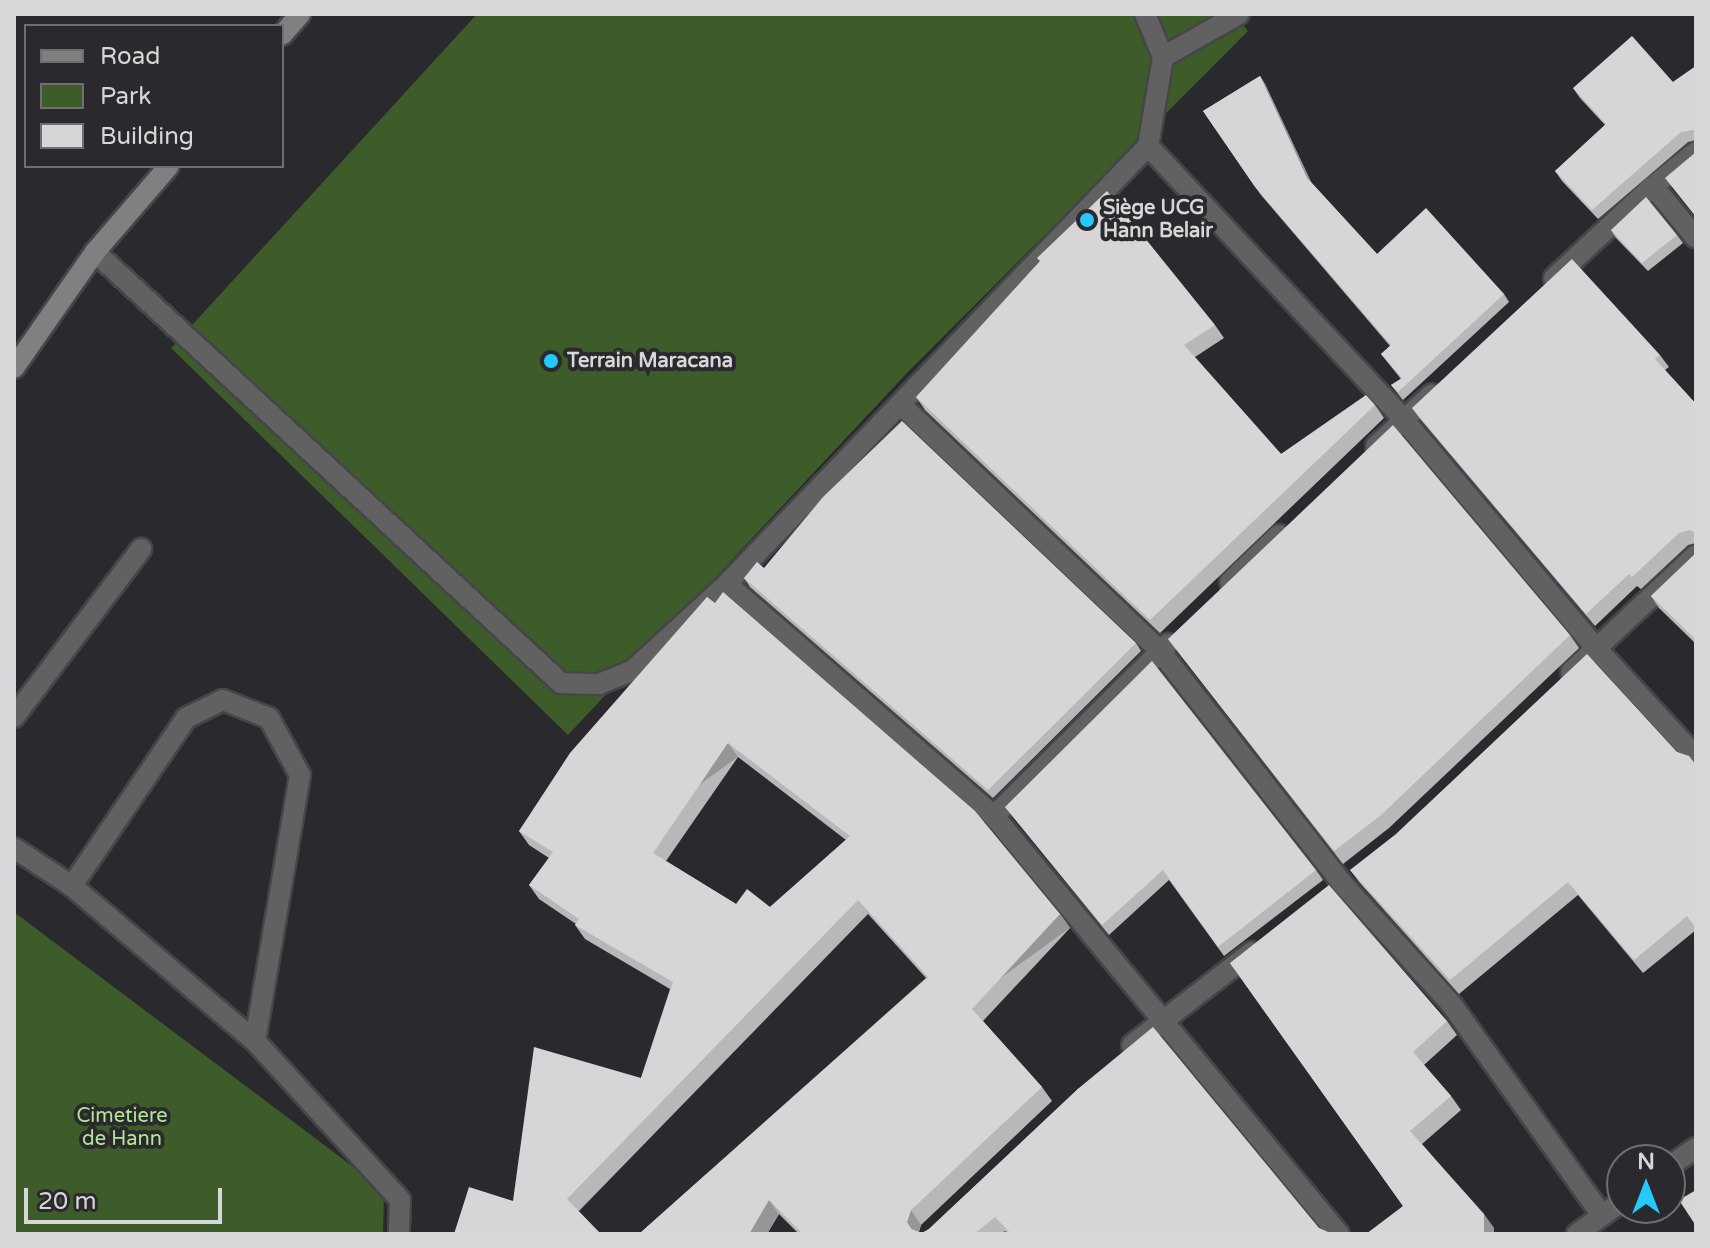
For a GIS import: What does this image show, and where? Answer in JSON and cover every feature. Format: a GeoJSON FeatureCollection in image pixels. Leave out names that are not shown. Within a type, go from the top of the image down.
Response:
{"type":"FeatureCollection","features":[{"type":"Feature","properties":{"kind":"main road"},"geometry":{"type":"LineString","coordinates":[[284,33],[300,14]]}},
{"type":"Feature","properties":{"kind":"main road"},"geometry":{"type":"LineString","coordinates":[[14,368],[95,252],[167,168]]}},
{"type":"Feature","properties":{"kind":"street"},"geometry":{"type":"LineString","coordinates":[[95,252],[561,683],[599,684],[632,671],[727,584],[1148,146],[1163,57],[1145,14]]}},
{"type":"Feature","properties":{"kind":"street"},"geometry":{"type":"LineString","coordinates":[[1163,57],[1239,14]]}},
{"type":"Feature","properties":{"kind":"street"},"geometry":{"type":"LineString","coordinates":[[1148,146],[1404,420],[1596,648],[1696,757]]}},
{"type":"Feature","properties":{"kind":"street"},"geometry":{"type":"LineString","coordinates":[[1541,290],[1653,186],[1696,152]]}},
{"type":"Feature","properties":{"kind":"street"},"geometry":{"type":"LineString","coordinates":[[1653,186],[1696,238]]}},
{"type":"Feature","properties":{"kind":"street"},"geometry":{"type":"LineString","coordinates":[[1358,463],[1444,382]]}},
{"type":"Feature","properties":{"kind":"street"},"geometry":{"type":"LineString","coordinates":[[901,405],[1160,651],[1341,883],[1452,1005],[1602,1215]]}},
{"type":"Feature","properties":{"kind":"street"},"geometry":{"type":"LineString","coordinates":[[1212,599],[1289,526]]}},
{"type":"Feature","properties":{"kind":"street"},"geometry":{"type":"LineString","coordinates":[[14,717],[141,549]]}},
{"type":"Feature","properties":{"kind":"street"},"geometry":{"type":"LineString","coordinates":[[1552,690],[1696,555]]}},
{"type":"Feature","properties":{"kind":"street"},"geometry":{"type":"LineString","coordinates":[[727,584],[994,816],[1339,1234]]}},
{"type":"Feature","properties":{"kind":"street"},"geometry":{"type":"LineString","coordinates":[[994,816],[1181,631]]}},
{"type":"Feature","properties":{"kind":"street"},"geometry":{"type":"LineString","coordinates":[[72,886],[186,718],[223,700],[269,718],[300,775],[255,1041]]}},
{"type":"Feature","properties":{"kind":"street"},"geometry":{"type":"LineString","coordinates":[[14,848],[72,886],[255,1041],[400,1200],[399,1234]]}},
{"type":"Feature","properties":{"kind":"street"},"geometry":{"type":"LineString","coordinates":[[1117,1059],[1270,938]]}},
{"type":"Feature","properties":{"kind":"street"},"geometry":{"type":"LineString","coordinates":[[1577,1234],[1606,1212]]}},
{"type":"Feature","properties":{"kind":"green space","name":"Terrain Maracana"},"geometry":{"type":"Polygon","coordinates":[[[477,14],[1234,14],[1248,31],[905,375],[568,735],[171,348],[477,14]]]}},
{"type":"Feature","properties":{"kind":"green space","name":"Cimetiere de Hann"},"geometry":{"type":"Polygon","coordinates":[[[14,912],[384,1190],[383,1234],[14,1234],[14,912]]]}},
{"type":"Feature","properties":{"kind":"building"},"geometry":{"type":"Polygon","coordinates":[[[1632,36],[1673,82],[1696,66],[1696,132],[1681,132],[1592,210],[1555,171],[1606,124],[1573,88],[1632,36]]]}},
{"type":"Feature","properties":{"kind":"building"},"geometry":{"type":"Polygon","coordinates":[[[1260,76],[1307,178],[1377,254],[1426,208],[1504,294],[1398,392],[1391,385],[1402,378],[1381,354],[1391,345],[1255,187],[1203,111],[1260,76]]]}},
{"type":"Feature","properties":{"kind":"building"},"geometry":{"type":"Polygon","coordinates":[[[1696,152],[1696,217],[1665,178],[1696,152]]]}},
{"type":"Feature","properties":{"kind":"building"},"geometry":{"type":"Polygon","coordinates":[[[1107,191],[1215,325],[1184,345],[1281,454],[1366,395],[1375,405],[1150,620],[916,397],[1040,261],[1037,258],[1107,191]]]}},
{"type":"Feature","properties":{"kind":"building"},"geometry":{"type":"Polygon","coordinates":[[[1646,197],[1677,235],[1642,263],[1611,230],[1646,197]]]}},
{"type":"Feature","properties":{"kind":"building"},"geometry":{"type":"Polygon","coordinates":[[[1572,259],[1660,355],[1655,359],[1696,404],[1696,533],[1690,530],[1679,533],[1586,614],[1412,408],[1572,259]]]}},
{"type":"Feature","properties":{"kind":"building"},"geometry":{"type":"Polygon","coordinates":[[[902,421],[1136,643],[988,790],[744,578],[757,562],[764,568],[823,497],[902,421]]]}},
{"type":"Feature","properties":{"kind":"building"},"geometry":{"type":"Polygon","coordinates":[[[1393,425],[1570,635],[1380,816],[1334,851],[1168,639],[1393,425]]]}},
{"type":"Feature","properties":{"kind":"building"},"geometry":{"type":"Polygon","coordinates":[[[1696,553],[1696,640],[1651,596],[1696,553]]]}},
{"type":"Feature","properties":{"kind":"building"},"geometry":{"type":"Polygon","coordinates":[[[723,592],[975,811],[1060,914],[972,1009],[1042,1087],[911,1210],[907,1222],[911,1229],[922,1233],[929,1229],[1079,1088],[1153,1027],[1319,1228],[1332,1234],[1011,1234],[995,1217],[974,1234],[803,1234],[769,1200],[749,1234],[639,1234],[928,977],[858,900],[567,1199],[601,1234],[454,1234],[469,1187],[513,1201],[534,1047],[641,1078],[673,982],[575,925],[579,919],[529,885],[553,852],[519,831],[570,753],[707,597],[715,603],[723,592]],[[728,743],[653,853],[736,904],[747,889],[770,907],[850,836],[728,743]]]}},
{"type":"Feature","properties":{"kind":"building"},"geometry":{"type":"Polygon","coordinates":[[[1587,654],[1677,752],[1689,756],[1696,765],[1696,928],[1687,916],[1634,960],[1568,882],[1450,980],[1350,870],[1396,834],[1587,654]]]}},
{"type":"Feature","properties":{"kind":"building"},"geometry":{"type":"Polygon","coordinates":[[[1152,661],[1316,870],[1218,947],[1163,870],[1102,925],[1005,807],[1152,661]]]}},
{"type":"Feature","properties":{"kind":"building"},"geometry":{"type":"Polygon","coordinates":[[[1329,885],[1447,1021],[1413,1052],[1451,1096],[1410,1131],[1484,1214],[1484,1234],[1366,1234],[1403,1206],[1230,963],[1329,885]]]}},
{"type":"Feature","properties":{"kind":"building"},"geometry":{"type":"Polygon","coordinates":[[[1696,1190],[1696,1226],[1686,1211],[1686,1196],[1696,1190]]]}},
{"type":"Feature","properties":{"kind":"place","name":"Siège UCG Hann Belair"},"geometry":{"type":"Point","coordinates":[1087,220]}},
{"type":"Feature","properties":{"kind":"place","name":"Terrain Maracana"},"geometry":{"type":"Point","coordinates":[551,361]}}]}
